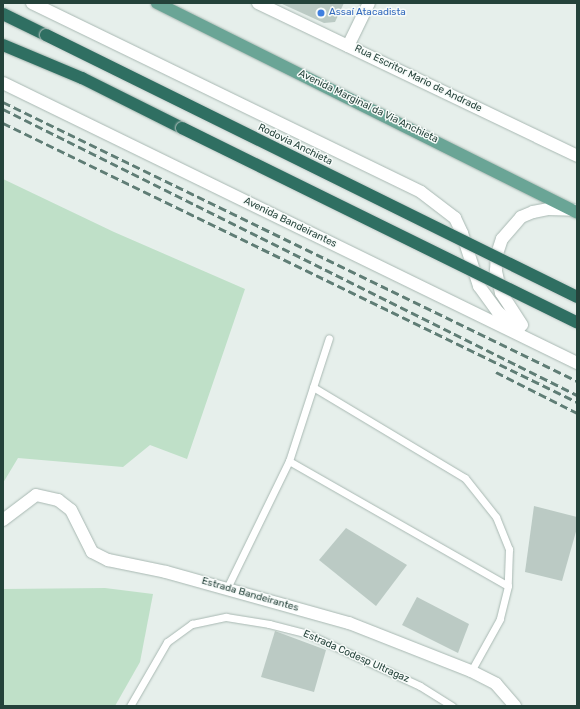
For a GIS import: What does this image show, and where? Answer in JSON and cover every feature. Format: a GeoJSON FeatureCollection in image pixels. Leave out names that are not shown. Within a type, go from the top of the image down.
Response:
{"type":"FeatureCollection","features":[{"type":"Feature","properties":{"kind":"highway","name":"Rodovia Anchieta"},"geometry":{"type":"LineString","coordinates":[[3,14],[577,297]]}},
{"type":"Feature","properties":{"kind":"highway"},"geometry":{"type":"LineString","coordinates":[[3,45],[82,78],[577,322]]}},
{"type":"Feature","properties":{"kind":"main road"},"geometry":{"type":"LineString","coordinates":[[32,3],[421,192],[455,218],[462,233],[479,286],[488,300],[498,312],[537,343]]}},
{"type":"Feature","properties":{"kind":"main road","name":"Avenida Marginal da Via Anchieta"},"geometry":{"type":"LineString","coordinates":[[157,3],[575,211]]}},
{"type":"Feature","properties":{"kind":"main road","name":"Rua Escritor Mario de Andrade"},"geometry":{"type":"LineString","coordinates":[[258,3],[577,156]]}},
{"type":"Feature","properties":{"kind":"main road"},"geometry":{"type":"LineString","coordinates":[[348,46],[369,3]]}},
{"type":"Feature","properties":{"kind":"main road","name":"Avenida Bandeirantes"},"geometry":{"type":"LineString","coordinates":[[3,83],[577,363]]}},
{"type":"Feature","properties":{"kind":"main road"},"geometry":{"type":"LineString","coordinates":[[537,343],[510,309],[501,293],[496,271],[497,254],[502,238],[521,217],[548,208],[575,211]]}},
{"type":"Feature","properties":{"kind":"main road","name":"Estrada Bandeirantes"},"geometry":{"type":"LineString","coordinates":[[3,520],[36,495],[58,500],[71,510],[92,552],[108,560],[152,568],[349,622],[471,672],[496,684],[515,706]]}},
{"type":"Feature","properties":{"kind":"lane"},"geometry":{"type":"LineString","coordinates":[[227,588],[290,461],[329,338]]}},
{"type":"Feature","properties":{"kind":"lane"},"geometry":{"type":"LineString","coordinates":[[313,387],[465,478],[496,517],[509,549],[508,586],[500,619],[471,672]]}},
{"type":"Feature","properties":{"kind":"lane"},"geometry":{"type":"LineString","coordinates":[[290,461],[508,586]]}},
{"type":"Feature","properties":{"kind":"lane","name":"Estrada Codesp Ultragaz"},"geometry":{"type":"LineString","coordinates":[[130,706],[167,642],[192,624],[226,617],[269,624],[308,634],[420,686],[452,706]]}},
{"type":"Feature","properties":{"kind":"green space"},"geometry":{"type":"Polygon","coordinates":[[[3,179],[114,232],[245,289],[187,459],[150,445],[123,467],[18,458],[3,483],[3,179]]]}},
{"type":"Feature","properties":{"kind":"green space"},"geometry":{"type":"Polygon","coordinates":[[[105,588],[153,594],[140,662],[115,706],[3,706],[3,589],[105,588]]]}},
{"type":"Feature","properties":{"kind":"building","name":"Assaí Atacadista"},"geometry":{"type":"Polygon","coordinates":[[[280,3],[344,3],[335,22],[324,23],[280,3]]]}},
{"type":"Feature","properties":{"kind":"building"},"geometry":{"type":"Polygon","coordinates":[[[534,506],[577,517],[577,528],[562,581],[525,572],[534,506]]]}},
{"type":"Feature","properties":{"kind":"building"},"geometry":{"type":"Polygon","coordinates":[[[346,528],[407,565],[376,606],[319,560],[346,528]]]}},
{"type":"Feature","properties":{"kind":"building"},"geometry":{"type":"Polygon","coordinates":[[[417,597],[469,624],[458,653],[402,625],[417,597]]]}},
{"type":"Feature","properties":{"kind":"building"},"geometry":{"type":"Polygon","coordinates":[[[275,631],[326,650],[314,692],[261,677],[275,631]]]}},
{"type":"Feature","properties":{"kind":"railway"},"geometry":{"type":"LineString","coordinates":[[3,102],[577,381]]}},
{"type":"Feature","properties":{"kind":"railway"},"geometry":{"type":"LineString","coordinates":[[3,109],[577,395]]}},
{"type":"Feature","properties":{"kind":"railway"},"geometry":{"type":"LineString","coordinates":[[3,123],[577,402]]}},
{"type":"Feature","properties":{"kind":"railway"},"geometry":{"type":"LineString","coordinates":[[496,372],[577,413]]}},
{"type":"Feature","properties":{"kind":"place","name":"Assaí Atacadista"},"geometry":{"type":"Point","coordinates":[321,13]}}]}
